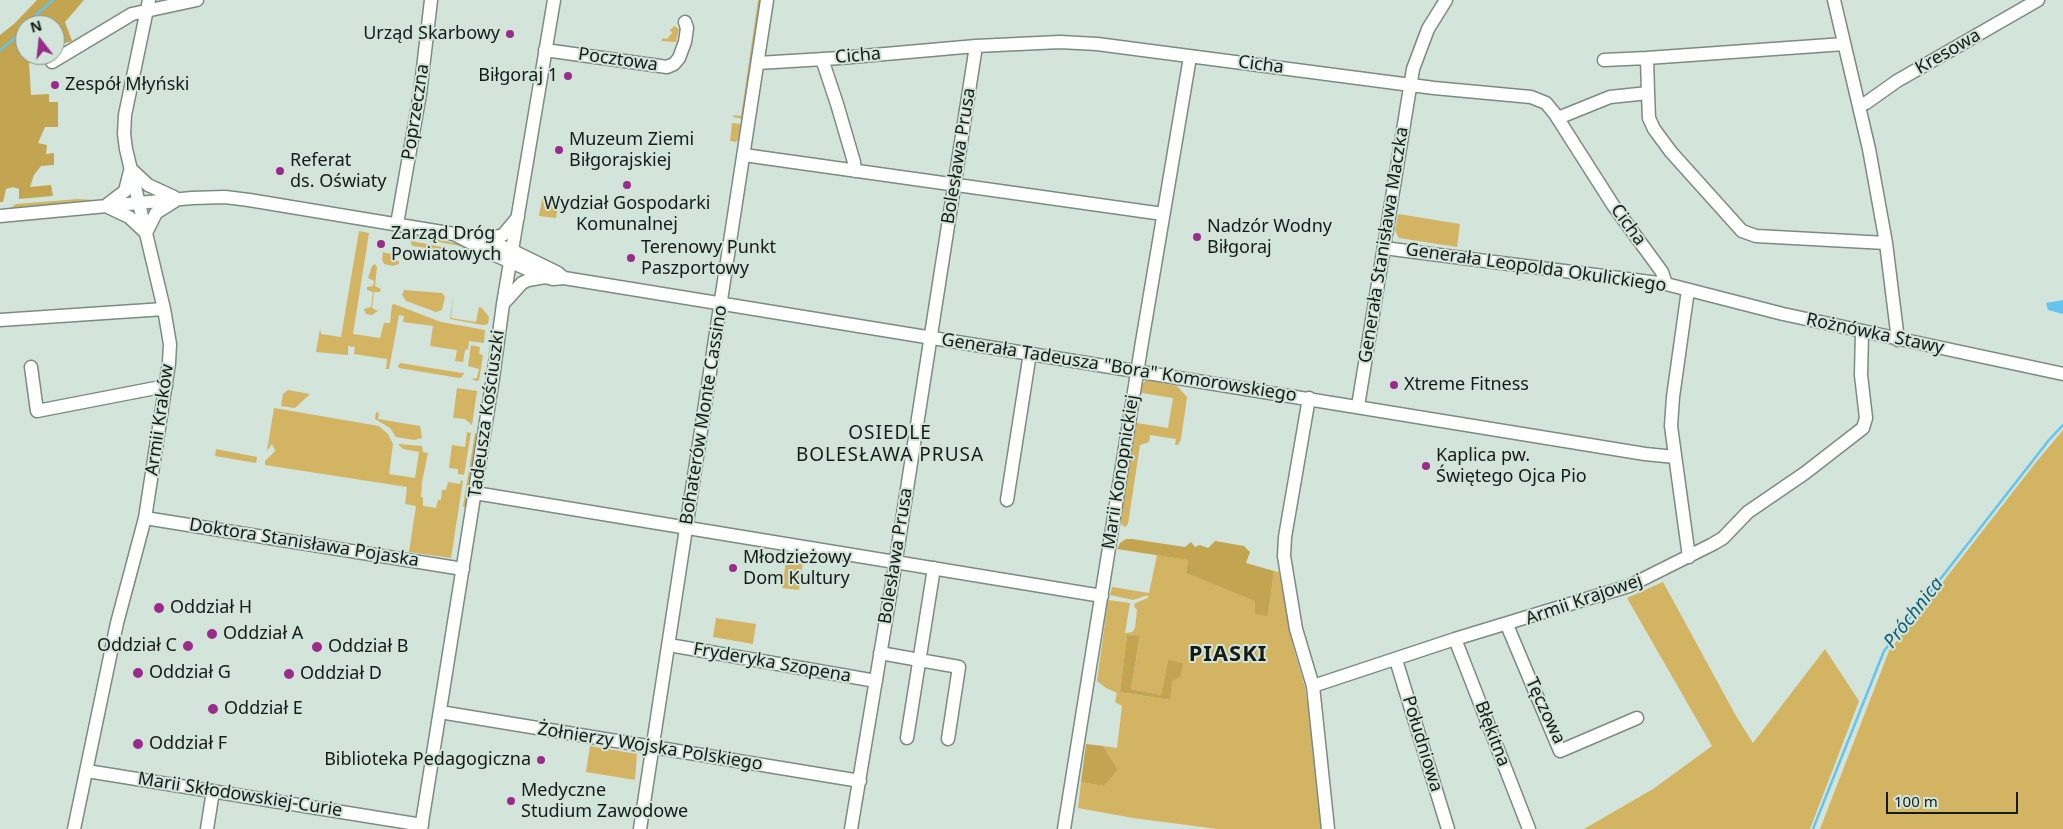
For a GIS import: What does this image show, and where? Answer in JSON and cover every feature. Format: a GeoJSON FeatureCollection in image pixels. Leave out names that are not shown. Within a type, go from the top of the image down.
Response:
{"type":"FeatureCollection","features":[{"type":"Feature","properties":{"kind":"street"},"geometry":{"type":"LineString","coordinates":[[65,54],[148,5],[161,9],[197,0]]}},
{"type":"Feature","properties":{"kind":"street","name":"Poprzeczna"},"geometry":{"type":"LineString","coordinates":[[397,224],[420,94],[431,0]]}},
{"type":"Feature","properties":{"kind":"street","name":"Tadeusza Kościuszki"},"geometry":{"type":"LineString","coordinates":[[422,827],[494,378],[503,304],[554,0]]}},
{"type":"Feature","properties":{"kind":"street","name":"Bohaterów Monte Cassino"},"geometry":{"type":"LineString","coordinates":[[640,829],[767,0]]}},
{"type":"Feature","properties":{"kind":"street","name":"Generała Stanisława Maczka"},"geometry":{"type":"LineString","coordinates":[[1358,406],[1410,84],[1420,45],[1446,0]]}},
{"type":"Feature","properties":{"kind":"street"},"geometry":{"type":"LineString","coordinates":[[1834,0],[1870,149],[1886,243],[1898,340]]}},
{"type":"Feature","properties":{"kind":"street","name":"Kresowa"},"geometry":{"type":"LineString","coordinates":[[1859,105],[1866,104],[1897,81],[2038,0]]}},
{"type":"Feature","properties":{"kind":"street","name":"Armii Kraków"},"geometry":{"type":"LineString","coordinates":[[74,829],[117,623],[145,518],[166,386],[170,344],[164,309],[130,168],[124,134],[125,115],[148,5]]}},
{"type":"Feature","properties":{"kind":"street","name":"Cicha"},"geometry":{"type":"LineString","coordinates":[[758,63],[976,46],[1060,42],[1190,56],[1434,88],[1531,97],[1546,104],[1558,118],[1614,205],[1662,272],[1666,284]]}},
{"type":"Feature","properties":{"kind":"street"},"geometry":{"type":"LineString","coordinates":[[1604,60],[1844,44]]}},
{"type":"Feature","properties":{"kind":"street","name":"Bolesława Prusa"},"geometry":{"type":"LineString","coordinates":[[852,829],[896,562],[976,46]]}},
{"type":"Feature","properties":{"kind":"street","name":"Pocztowa"},"geometry":{"type":"LineString","coordinates":[[546,50],[662,68],[669,67],[676,62],[681,49]]}},
{"type":"Feature","properties":{"kind":"street","name":"Marii Konopnickiej"},"geometry":{"type":"LineString","coordinates":[[1064,829],[1137,370],[1190,56]]}},
{"type":"Feature","properties":{"kind":"street"},"geometry":{"type":"LineString","coordinates":[[1647,58],[1649,118],[1654,129],[1742,231],[1756,236],[1886,243]]}},
{"type":"Feature","properties":{"kind":"street"},"geometry":{"type":"LineString","coordinates":[[822,59],[837,104],[855,171]]}},
{"type":"Feature","properties":{"kind":"street"},"geometry":{"type":"LineString","coordinates":[[1558,118],[1610,97],[1648,93]]}},
{"type":"Feature","properties":{"kind":"street"},"geometry":{"type":"LineString","coordinates":[[744,155],[1163,214]]}},
{"type":"Feature","properties":{"kind":"street"},"geometry":{"type":"LineString","coordinates":[[130,168],[153,188],[164,194],[182,199]]}},
{"type":"Feature","properties":{"kind":"street"},"geometry":{"type":"LineString","coordinates":[[106,206],[125,191],[129,180],[130,168]]}},
{"type":"Feature","properties":{"kind":"street"},"geometry":{"type":"LineString","coordinates":[[5,216],[216,197],[248,200],[454,234],[468,234],[487,239],[511,256]]}},
{"type":"Feature","properties":{"kind":"street"},"geometry":{"type":"LineString","coordinates":[[106,206],[129,217],[146,233],[158,211],[182,199]]}},
{"type":"Feature","properties":{"kind":"street"},"geometry":{"type":"LineString","coordinates":[[487,239],[503,235],[519,215]]}},
{"type":"Feature","properties":{"kind":"street"},"geometry":{"type":"LineString","coordinates":[[454,234],[511,256]]}},
{"type":"Feature","properties":{"kind":"street","name":"Generała Leopolda Okulickiego"},"geometry":{"type":"LineString","coordinates":[[1384,248],[1666,284],[1688,290]]}},
{"type":"Feature","properties":{"kind":"street","name":"Generała Tadeusza \"Bora\" Komorowskiego"},"geometry":{"type":"LineString","coordinates":[[511,256],[558,273],[564,278]]}},
{"type":"Feature","properties":{"kind":"street","name":"Generała Tadeusza \"Bora\" Komorowskiego"},"geometry":{"type":"LineString","coordinates":[[511,256],[545,277],[558,280],[564,278],[1645,454],[1675,456]]}},
{"type":"Feature","properties":{"kind":"street"},"geometry":{"type":"LineString","coordinates":[[503,304],[522,283],[545,277]]}},
{"type":"Feature","properties":{"kind":"street"},"geometry":{"type":"LineString","coordinates":[[1688,290],[1671,412],[1671,426],[1689,557]]}},
{"type":"Feature","properties":{"kind":"street","name":"Rożnówka Stawy"},"geometry":{"type":"LineString","coordinates":[[1688,290],[1862,332],[2063,374]]}},
{"type":"Feature","properties":{"kind":"street"},"geometry":{"type":"LineString","coordinates":[[0,320],[164,309]]}},
{"type":"Feature","properties":{"kind":"street","name":"Armii Krajowej"},"geometry":{"type":"LineString","coordinates":[[1312,686],[1629,586],[1723,538],[1748,512],[1805,473],[1863,428],[1866,418],[1861,375],[1862,332]]}},
{"type":"Feature","properties":{"kind":"street"},"geometry":{"type":"LineString","coordinates":[[1007,500],[1030,353]]}},
{"type":"Feature","properties":{"kind":"street"},"geometry":{"type":"LineString","coordinates":[[31,366],[37,411],[166,386]]}},
{"type":"Feature","properties":{"kind":"street"},"geometry":{"type":"LineString","coordinates":[[1310,398],[1287,528],[1284,556],[1298,636],[1312,686],[1328,829]]}},
{"type":"Feature","properties":{"kind":"street"},"geometry":{"type":"LineString","coordinates":[[475,493],[1102,596]]}},
{"type":"Feature","properties":{"kind":"street","name":"Doktora Stanisława Pojaska"},"geometry":{"type":"LineString","coordinates":[[145,518],[463,569]]}},
{"type":"Feature","properties":{"kind":"street"},"geometry":{"type":"LineString","coordinates":[[907,738],[934,568]]}},
{"type":"Feature","properties":{"kind":"street","name":"Tęczowa"},"geometry":{"type":"LineString","coordinates":[[1507,625],[1560,751],[1637,718]]}},
{"type":"Feature","properties":{"kind":"street"},"geometry":{"type":"LineString","coordinates":[[883,638],[896,656]]}},
{"type":"Feature","properties":{"kind":"street","name":"Błękitna"},"geometry":{"type":"LineString","coordinates":[[1455,640],[1529,829]]}},
{"type":"Feature","properties":{"kind":"street","name":"Fryderyka Szopena"},"geometry":{"type":"LineString","coordinates":[[669,645],[876,680]]}},
{"type":"Feature","properties":{"kind":"street"},"geometry":{"type":"LineString","coordinates":[[880,653],[959,667],[948,739]]}},
{"type":"Feature","properties":{"kind":"street","name":"Południowa"},"geometry":{"type":"LineString","coordinates":[[1396,660],[1448,829]]}},
{"type":"Feature","properties":{"kind":"street","name":"Żołnierzy Wojska Polskiego"},"geometry":{"type":"LineString","coordinates":[[440,712],[860,781]]}},
{"type":"Feature","properties":{"kind":"street","name":"Marii Skłodowskiej-Curie"},"geometry":{"type":"LineString","coordinates":[[87,771],[422,827]]}},
{"type":"Feature","properties":{"kind":"street"},"geometry":{"type":"LineString","coordinates":[[207,829],[213,791]]}},
{"type":"Feature","properties":{"kind":"shaded area"},"geometry":{"type":"Polygon","coordinates":[[[37,0],[84,0],[65,22],[65,15],[23,15],[37,0]]]}},
{"type":"Feature","properties":{"kind":"shaded area"},"geometry":{"type":"Polygon","coordinates":[[[758,0],[761,0],[743,119],[733,117],[734,115],[741,116],[758,0]]]}},
{"type":"Feature","properties":{"kind":"shaded area"},"geometry":{"type":"Polygon","coordinates":[[[65,22],[72,41],[65,43],[65,22]]]}},
{"type":"Feature","properties":{"kind":"shaded area"},"geometry":{"type":"Polygon","coordinates":[[[14,24],[15,65],[29,65],[31,95],[49,94],[49,102],[58,102],[58,127],[45,127],[38,143],[47,145],[46,154],[54,153],[54,165],[41,166],[34,175],[30,187],[51,185],[53,196],[19,199],[19,189],[13,187],[6,189],[3,202],[0,202],[0,35],[14,24]]]}},
{"type":"Feature","properties":{"kind":"shaded area"},"geometry":{"type":"Polygon","coordinates":[[[674,26],[679,29],[676,42],[661,41],[663,38],[667,39],[672,33],[670,30],[674,26]]]}},
{"type":"Feature","properties":{"kind":"shaded area"},"geometry":{"type":"Polygon","coordinates":[[[732,123],[742,124],[740,138],[736,142],[730,141],[732,123]]]}},
{"type":"Feature","properties":{"kind":"shaded area"},"geometry":{"type":"Polygon","coordinates":[[[78,199],[95,200],[10,208],[16,204],[78,199]]]}},
{"type":"Feature","properties":{"kind":"shaded area"},"geometry":{"type":"Polygon","coordinates":[[[542,199],[559,201],[556,218],[539,216],[542,199]]]}},
{"type":"Feature","properties":{"kind":"shaded area"},"geometry":{"type":"Polygon","coordinates":[[[1398,214],[1460,224],[1457,247],[1399,238],[1395,231],[1398,214]]]}},
{"type":"Feature","properties":{"kind":"shaded area"},"geometry":{"type":"Polygon","coordinates":[[[359,231],[369,233],[353,334],[380,338],[384,323],[390,323],[392,305],[394,304],[441,322],[485,330],[484,343],[469,341],[463,362],[455,361],[457,350],[430,346],[433,326],[403,322],[404,316],[399,315],[389,369],[386,369],[387,359],[354,354],[355,347],[348,346],[348,355],[316,352],[320,329],[321,334],[341,337],[359,231]]]}},
{"type":"Feature","properties":{"kind":"shaded area"},"geometry":{"type":"Polygon","coordinates":[[[417,235],[459,244],[484,256],[482,257],[460,246],[413,237],[417,235]]]}},
{"type":"Feature","properties":{"kind":"shaded area"},"geometry":{"type":"Polygon","coordinates":[[[411,241],[447,248],[449,251],[413,246],[411,241]]]}},
{"type":"Feature","properties":{"kind":"shaded area"},"geometry":{"type":"Polygon","coordinates":[[[383,252],[395,255],[394,260],[399,261],[399,264],[393,266],[384,264],[382,260],[383,252]]]}},
{"type":"Feature","properties":{"kind":"shaded area"},"geometry":{"type":"Polygon","coordinates":[[[375,264],[377,267],[375,286],[381,289],[380,292],[374,292],[372,308],[378,311],[372,315],[366,314],[364,309],[371,307],[373,292],[367,290],[367,287],[373,286],[374,281],[368,278],[372,266],[375,264]]]}},
{"type":"Feature","properties":{"kind":"shaded area"},"geometry":{"type":"Polygon","coordinates":[[[404,290],[442,293],[445,297],[442,310],[436,312],[406,301],[402,295],[404,290]]]}},
{"type":"Feature","properties":{"kind":"shaded area"},"geometry":{"type":"Polygon","coordinates":[[[454,292],[451,318],[476,322],[479,307],[489,317],[488,324],[483,325],[450,319],[454,292]]]}},
{"type":"Feature","properties":{"kind":"shaded area"},"geometry":{"type":"Polygon","coordinates":[[[471,345],[480,347],[479,354],[483,355],[479,380],[477,381],[471,379],[477,378],[479,369],[468,366],[471,345]]]}},
{"type":"Feature","properties":{"kind":"shaded area"},"geometry":{"type":"Polygon","coordinates":[[[400,363],[464,373],[459,378],[399,368],[400,363]]]}},
{"type":"Feature","properties":{"kind":"shaded area"},"geometry":{"type":"Polygon","coordinates":[[[1146,380],[1177,386],[1187,397],[1181,439],[1178,445],[1175,445],[1176,439],[1150,435],[1149,442],[1140,445],[1128,524],[1125,527],[1120,519],[1139,398],[1137,423],[1168,428],[1173,398],[1142,393],[1139,396],[1141,386],[1146,380]]]}},
{"type":"Feature","properties":{"kind":"shaded area"},"geometry":{"type":"Polygon","coordinates":[[[457,388],[477,391],[472,425],[465,419],[453,418],[457,388]]]}},
{"type":"Feature","properties":{"kind":"shaded area"},"geometry":{"type":"Polygon","coordinates":[[[288,390],[310,394],[295,408],[281,406],[283,394],[288,390]]]}},
{"type":"Feature","properties":{"kind":"shaded area"},"geometry":{"type":"Polygon","coordinates":[[[274,408],[379,426],[388,434],[393,444],[389,474],[415,478],[419,452],[403,449],[398,444],[422,446],[423,452],[428,453],[422,482],[421,497],[423,498],[423,506],[436,508],[438,500],[441,500],[442,490],[446,490],[448,482],[460,484],[461,480],[463,481],[451,558],[409,552],[416,506],[405,504],[407,487],[265,465],[265,461],[275,451],[272,444],[267,451],[274,408]]]}},
{"type":"Feature","properties":{"kind":"shaded area"},"geometry":{"type":"Polygon","coordinates":[[[376,412],[379,413],[378,419],[420,426],[422,438],[414,440],[396,437],[390,428],[375,419],[376,412]]]}},
{"type":"Feature","properties":{"kind":"shaded area"},"geometry":{"type":"Polygon","coordinates":[[[2063,430],[2063,829],[1820,829],[1889,651],[2063,430]]]}},
{"type":"Feature","properties":{"kind":"shaded area"},"geometry":{"type":"Polygon","coordinates":[[[467,432],[471,433],[464,475],[458,474],[458,469],[449,468],[452,445],[465,447],[467,432]]]}},
{"type":"Feature","properties":{"kind":"shaded area"},"geometry":{"type":"Polygon","coordinates":[[[475,433],[478,435],[465,508],[463,506],[475,433]]]}},
{"type":"Feature","properties":{"kind":"shaded area"},"geometry":{"type":"Polygon","coordinates":[[[216,449],[257,457],[256,463],[215,456],[216,449]]]}},
{"type":"Feature","properties":{"kind":"shaded area"},"geometry":{"type":"Polygon","coordinates":[[[1126,539],[1185,547],[1191,542],[1195,547],[1200,545],[1208,548],[1215,541],[1244,546],[1250,552],[1246,563],[1274,571],[1268,616],[1255,614],[1255,601],[1186,573],[1188,560],[1117,549],[1120,543],[1126,539]]]}},
{"type":"Feature","properties":{"kind":"shaded area"},"geometry":{"type":"Polygon","coordinates":[[[1157,555],[1188,560],[1186,573],[1256,601],[1268,616],[1274,571],[1279,572],[1293,646],[1305,687],[1307,701],[1310,701],[1324,829],[1217,829],[1133,818],[1078,808],[1081,782],[1104,786],[1118,770],[1103,746],[1117,748],[1122,706],[1115,702],[1117,693],[1097,681],[1108,600],[1130,603],[1125,633],[1127,633],[1132,632],[1135,628],[1137,610],[1134,606],[1135,603],[1148,598],[1148,595],[1133,600],[1110,595],[1112,587],[1149,593],[1157,555]],[[1127,635],[1120,692],[1169,700],[1168,660],[1161,695],[1131,689],[1140,637],[1127,635]]]}},
{"type":"Feature","properties":{"kind":"shaded area"},"geometry":{"type":"Polygon","coordinates":[[[786,560],[803,562],[799,590],[782,588],[786,560]]]}},
{"type":"Feature","properties":{"kind":"shaded area"},"geometry":{"type":"Polygon","coordinates":[[[1663,582],[1736,716],[1753,743],[1825,649],[1859,701],[1810,829],[1584,829],[1653,789],[1712,746],[1627,598],[1663,582]]]}},
{"type":"Feature","properties":{"kind":"shaded area"},"geometry":{"type":"Polygon","coordinates":[[[716,618],[756,624],[753,644],[713,637],[716,618]]]}},
{"type":"Feature","properties":{"kind":"shaded area"},"geometry":{"type":"Polygon","coordinates":[[[1127,635],[1140,636],[1131,689],[1161,695],[1168,660],[1183,663],[1180,677],[1172,681],[1170,700],[1120,692],[1127,635]]]}},
{"type":"Feature","properties":{"kind":"shaded area"},"geometry":{"type":"Polygon","coordinates":[[[1086,744],[1103,746],[1118,770],[1104,786],[1081,782],[1086,744]]]}},
{"type":"Feature","properties":{"kind":"shaded area"},"geometry":{"type":"Polygon","coordinates":[[[590,746],[637,754],[635,780],[586,772],[590,746]]]}},
{"type":"Feature","properties":{"kind":"water"},"geometry":{"type":"Polygon","coordinates":[[[2063,300],[2063,314],[2048,310],[2046,303],[2063,300]]]}},
{"type":"Feature","properties":{"kind":"waterway"},"geometry":{"type":"LineString","coordinates":[[36,15],[53,0]]}},
{"type":"Feature","properties":{"kind":"waterway"},"geometry":{"type":"LineString","coordinates":[[0,50],[15,38]]}},
{"type":"Feature","properties":{"kind":"waterway","name":"Próchnica"},"geometry":{"type":"LineString","coordinates":[[1813,829],[1884,651],[2049,440],[2063,425]]}},
{"type":"Feature","properties":{"kind":"place","name":"Urząd Skarbowy"},"geometry":{"type":"Point","coordinates":[510,34]}},
{"type":"Feature","properties":{"kind":"place","name":"Biłgoraj 1"},"geometry":{"type":"Point","coordinates":[568,76]}},
{"type":"Feature","properties":{"kind":"place","name":"Zespół Młyński"},"geometry":{"type":"Point","coordinates":[55,85]}},
{"type":"Feature","properties":{"kind":"place","name":"Muzeum Ziemi Biłgorajskiej"},"geometry":{"type":"Point","coordinates":[559,150]}},
{"type":"Feature","properties":{"kind":"place","name":"Referat ds. Oświaty"},"geometry":{"type":"Point","coordinates":[280,171]}},
{"type":"Feature","properties":{"kind":"place","name":"Wydział Gospodarki Komunalnej"},"geometry":{"type":"Point","coordinates":[627,185]}},
{"type":"Feature","properties":{"kind":"place","name":"Nadzór Wodny Biłgoraj"},"geometry":{"type":"Point","coordinates":[1197,237]}},
{"type":"Feature","properties":{"kind":"place","name":"Zarząd Dróg Powiatowych"},"geometry":{"type":"Point","coordinates":[381,244]}},
{"type":"Feature","properties":{"kind":"place","name":"Terenowy Punkt Paszportowy"},"geometry":{"type":"Point","coordinates":[631,258]}},
{"type":"Feature","properties":{"kind":"place","name":"Xtreme Fitness"},"geometry":{"type":"Point","coordinates":[1394,385]}},
{"type":"Feature","properties":{"kind":"place","name":"Kaplica pw. Świętego Ojca Pio"},"geometry":{"type":"Point","coordinates":[1426,466]}},
{"type":"Feature","properties":{"kind":"place","name":"Młodzieżowy Dom Kultury"},"geometry":{"type":"Point","coordinates":[733,568]}},
{"type":"Feature","properties":{"kind":"place","name":"Oddział H"},"geometry":{"type":"Point","coordinates":[159,608]}},
{"type":"Feature","properties":{"kind":"place","name":"Oddział A"},"geometry":{"type":"Point","coordinates":[212,634]}},
{"type":"Feature","properties":{"kind":"place","name":"Oddział C"},"geometry":{"type":"Point","coordinates":[188,646]}},
{"type":"Feature","properties":{"kind":"place","name":"Oddział B"},"geometry":{"type":"Point","coordinates":[317,647]}},
{"type":"Feature","properties":{"kind":"place","name":"Oddział G"},"geometry":{"type":"Point","coordinates":[138,673]}},
{"type":"Feature","properties":{"kind":"place","name":"Oddział D"},"geometry":{"type":"Point","coordinates":[289,674]}},
{"type":"Feature","properties":{"kind":"place","name":"Oddział E"},"geometry":{"type":"Point","coordinates":[213,709]}},
{"type":"Feature","properties":{"kind":"place","name":"Oddział F"},"geometry":{"type":"Point","coordinates":[138,744]}},
{"type":"Feature","properties":{"kind":"place","name":"Biblioteka Pedagogiczna"},"geometry":{"type":"Point","coordinates":[541,760]}},
{"type":"Feature","properties":{"kind":"place","name":"Medyczne Studium Zawodowe"},"geometry":{"type":"Point","coordinates":[511,801]}},
{"type":"Feature","properties":{"kind":"district","name":"OSIEDLE BOLESŁAWA PRUSA"},"geometry":{"type":"Point","coordinates":[890,445]}},
{"type":"Feature","properties":{"kind":"district","name":"PIASKI"},"geometry":{"type":"Point","coordinates":[1228,655]}}]}
